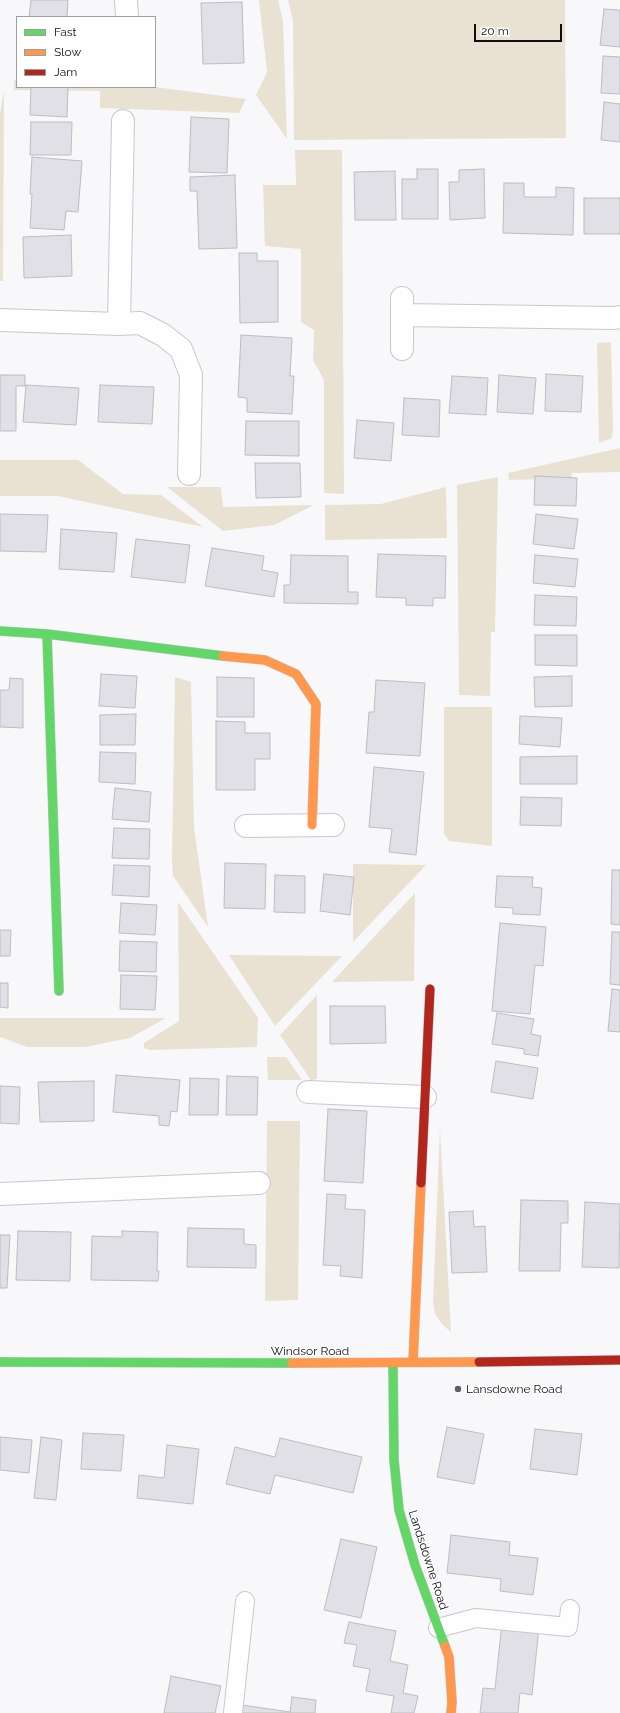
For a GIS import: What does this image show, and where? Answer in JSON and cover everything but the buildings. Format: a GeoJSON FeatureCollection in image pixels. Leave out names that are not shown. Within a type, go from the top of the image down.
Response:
{"type":"FeatureCollection","features":[{"type":"Feature","properties":{"kind":"street"},"geometry":{"type":"LineString","coordinates":[[126,0],[127,16]]}},
{"type":"Feature","properties":{"kind":"street"},"geometry":{"type":"LineString","coordinates":[[119,324],[123,121]]}},
{"type":"Feature","properties":{"kind":"street"},"geometry":{"type":"LineString","coordinates":[[402,349],[402,307],[614,318],[620,317]]}},
{"type":"Feature","properties":{"kind":"street"},"geometry":{"type":"LineString","coordinates":[[0,320],[119,324],[140,323],[163,335],[181,349],[191,375],[189,474]]}},
{"type":"Feature","properties":{"kind":"street"},"geometry":{"type":"LineString","coordinates":[[0,632],[47,634],[198,654],[265,660],[296,674],[316,704],[323,825],[246,826]]}},
{"type":"Feature","properties":{"kind":"street"},"geometry":{"type":"LineString","coordinates":[[47,634],[59,991]]}},
{"type":"Feature","properties":{"kind":"street"},"geometry":{"type":"LineString","coordinates":[[413,1362],[430,989]]}},
{"type":"Feature","properties":{"kind":"street"},"geometry":{"type":"LineString","coordinates":[[308,1092],[425,1097]]}},
{"type":"Feature","properties":{"kind":"street"},"geometry":{"type":"LineString","coordinates":[[0,1194],[156,1196],[259,1183]]}},
{"type":"Feature","properties":{"kind":"street","name":"Windsor Road"},"geometry":{"type":"LineString","coordinates":[[0,1362],[392,1363],[620,1360]]}},
{"type":"Feature","properties":{"kind":"street","name":"Landsdowne Road"},"geometry":{"type":"LineString","coordinates":[[392,1363],[394,1460],[399,1510],[415,1565],[449,1657],[452,1702],[451,1713]]}},
{"type":"Feature","properties":{"kind":"lane"},"geometry":{"type":"LineString","coordinates":[[233,1713],[245,1601]]}},
{"type":"Feature","properties":{"kind":"lane"},"geometry":{"type":"LineString","coordinates":[[438,1628],[476,1618],[568,1627],[570,1609]]}},
{"type":"Feature","properties":{"kind":"shaded area"},"geometry":{"type":"Polygon","coordinates":[[[259,0],[278,0],[283,21],[287,139],[256,95],[267,72],[259,0]]]}},
{"type":"Feature","properties":{"kind":"shaded area"},"geometry":{"type":"Polygon","coordinates":[[[288,0],[565,0],[566,138],[294,140],[293,21],[288,0]]]}},
{"type":"Feature","properties":{"kind":"shaded area"},"geometry":{"type":"Polygon","coordinates":[[[14,80],[16,80],[16,88],[156,87],[246,99],[239,113],[100,108],[100,91],[14,90],[14,80]]]}},
{"type":"Feature","properties":{"kind":"shaded area"},"geometry":{"type":"Polygon","coordinates":[[[4,91],[3,281],[0,281],[0,113],[4,91]]]}},
{"type":"Feature","properties":{"kind":"shaded area"},"geometry":{"type":"Polygon","coordinates":[[[295,150],[342,150],[344,494],[324,493],[324,380],[313,360],[314,330],[301,322],[301,249],[265,246],[263,185],[296,185],[295,150]]]}},
{"type":"Feature","properties":{"kind":"shaded area"},"geometry":{"type":"Polygon","coordinates":[[[611,342],[613,430],[612,438],[599,443],[597,343],[611,342]]]}},
{"type":"Feature","properties":{"kind":"shaded area"},"geometry":{"type":"Polygon","coordinates":[[[620,448],[620,472],[572,473],[571,478],[509,480],[508,473],[620,448]]]}},
{"type":"Feature","properties":{"kind":"shaded area"},"geometry":{"type":"Polygon","coordinates":[[[0,460],[78,460],[123,494],[161,495],[203,527],[58,496],[0,496],[0,460]]]}},
{"type":"Feature","properties":{"kind":"shaded area"},"geometry":{"type":"Polygon","coordinates":[[[498,477],[495,632],[491,632],[490,696],[459,695],[457,485],[498,477]]]}},
{"type":"Feature","properties":{"kind":"shaded area"},"geometry":{"type":"Polygon","coordinates":[[[167,487],[221,487],[223,507],[314,505],[274,525],[223,531],[167,487]]]}},
{"type":"Feature","properties":{"kind":"shaded area"},"geometry":{"type":"Polygon","coordinates":[[[446,487],[447,538],[325,540],[325,505],[381,504],[446,487]]]}},
{"type":"Feature","properties":{"kind":"shaded area"},"geometry":{"type":"Polygon","coordinates":[[[175,677],[191,682],[194,827],[208,927],[173,876],[175,677]]]}},
{"type":"Feature","properties":{"kind":"shaded area"},"geometry":{"type":"Polygon","coordinates":[[[444,707],[492,707],[492,846],[449,841],[444,834],[444,707]]]}},
{"type":"Feature","properties":{"kind":"shaded area"},"geometry":{"type":"Polygon","coordinates":[[[353,864],[426,865],[353,942],[353,864]]]}},
{"type":"Feature","properties":{"kind":"shaded area"},"geometry":{"type":"Polygon","coordinates":[[[415,893],[414,981],[332,982],[415,893]]]}},
{"type":"Feature","properties":{"kind":"shaded area"},"geometry":{"type":"Polygon","coordinates":[[[178,902],[258,1018],[257,1047],[150,1050],[144,1048],[144,1043],[179,1021],[178,902]]]}},
{"type":"Feature","properties":{"kind":"shaded area"},"geometry":{"type":"Polygon","coordinates":[[[229,955],[342,956],[275,1026],[229,955]]]}},
{"type":"Feature","properties":{"kind":"shaded area"},"geometry":{"type":"Polygon","coordinates":[[[317,995],[317,1079],[311,1080],[280,1035],[317,995]]]}},
{"type":"Feature","properties":{"kind":"shaded area"},"geometry":{"type":"Polygon","coordinates":[[[0,1018],[166,1018],[130,1038],[85,1047],[27,1047],[0,1037],[0,1018]]]}},
{"type":"Feature","properties":{"kind":"shaded area"},"geometry":{"type":"Polygon","coordinates":[[[267,1057],[286,1057],[302,1080],[268,1080],[267,1057]]]}},
{"type":"Feature","properties":{"kind":"shaded area"},"geometry":{"type":"Polygon","coordinates":[[[267,1121],[300,1121],[298,1300],[265,1301],[267,1121]]]}},
{"type":"Feature","properties":{"kind":"shaded area"},"geometry":{"type":"Polygon","coordinates":[[[440,1128],[451,1332],[442,1324],[435,1314],[433,1302],[440,1128]]]}},
{"type":"Feature","properties":{"kind":"traffic: fast"},"geometry":{"type":"LineString","coordinates":[[0,631],[47,634],[223,656]]}},
{"type":"Feature","properties":{"kind":"traffic: fast"},"geometry":{"type":"LineString","coordinates":[[47,634],[59,991]]}},
{"type":"Feature","properties":{"kind":"traffic: fast"},"geometry":{"type":"LineString","coordinates":[[0,1362],[292,1363]]}},
{"type":"Feature","properties":{"kind":"traffic: fast"},"geometry":{"type":"LineString","coordinates":[[393,1363],[394,1460],[399,1510],[415,1565],[445,1646]]}},
{"type":"Feature","properties":{"kind":"traffic: slow"},"geometry":{"type":"LineString","coordinates":[[223,656],[265,660],[296,674],[316,704],[312,825]]}},
{"type":"Feature","properties":{"kind":"traffic: slow"},"geometry":{"type":"LineString","coordinates":[[413,1362],[421,1183]]}},
{"type":"Feature","properties":{"kind":"traffic: slow"},"geometry":{"type":"LineString","coordinates":[[292,1363],[479,1362]]}},
{"type":"Feature","properties":{"kind":"traffic: slow"},"geometry":{"type":"LineString","coordinates":[[445,1646],[449,1657],[452,1702],[451,1713]]}},
{"type":"Feature","properties":{"kind":"traffic: jam"},"geometry":{"type":"LineString","coordinates":[[421,1183],[430,989]]}},
{"type":"Feature","properties":{"kind":"traffic: jam"},"geometry":{"type":"LineString","coordinates":[[479,1362],[620,1360]]}},
{"type":"Feature","properties":{"kind":"place","name":"Lansdowne Road"},"geometry":{"type":"Point","coordinates":[458,1389]}}]}
